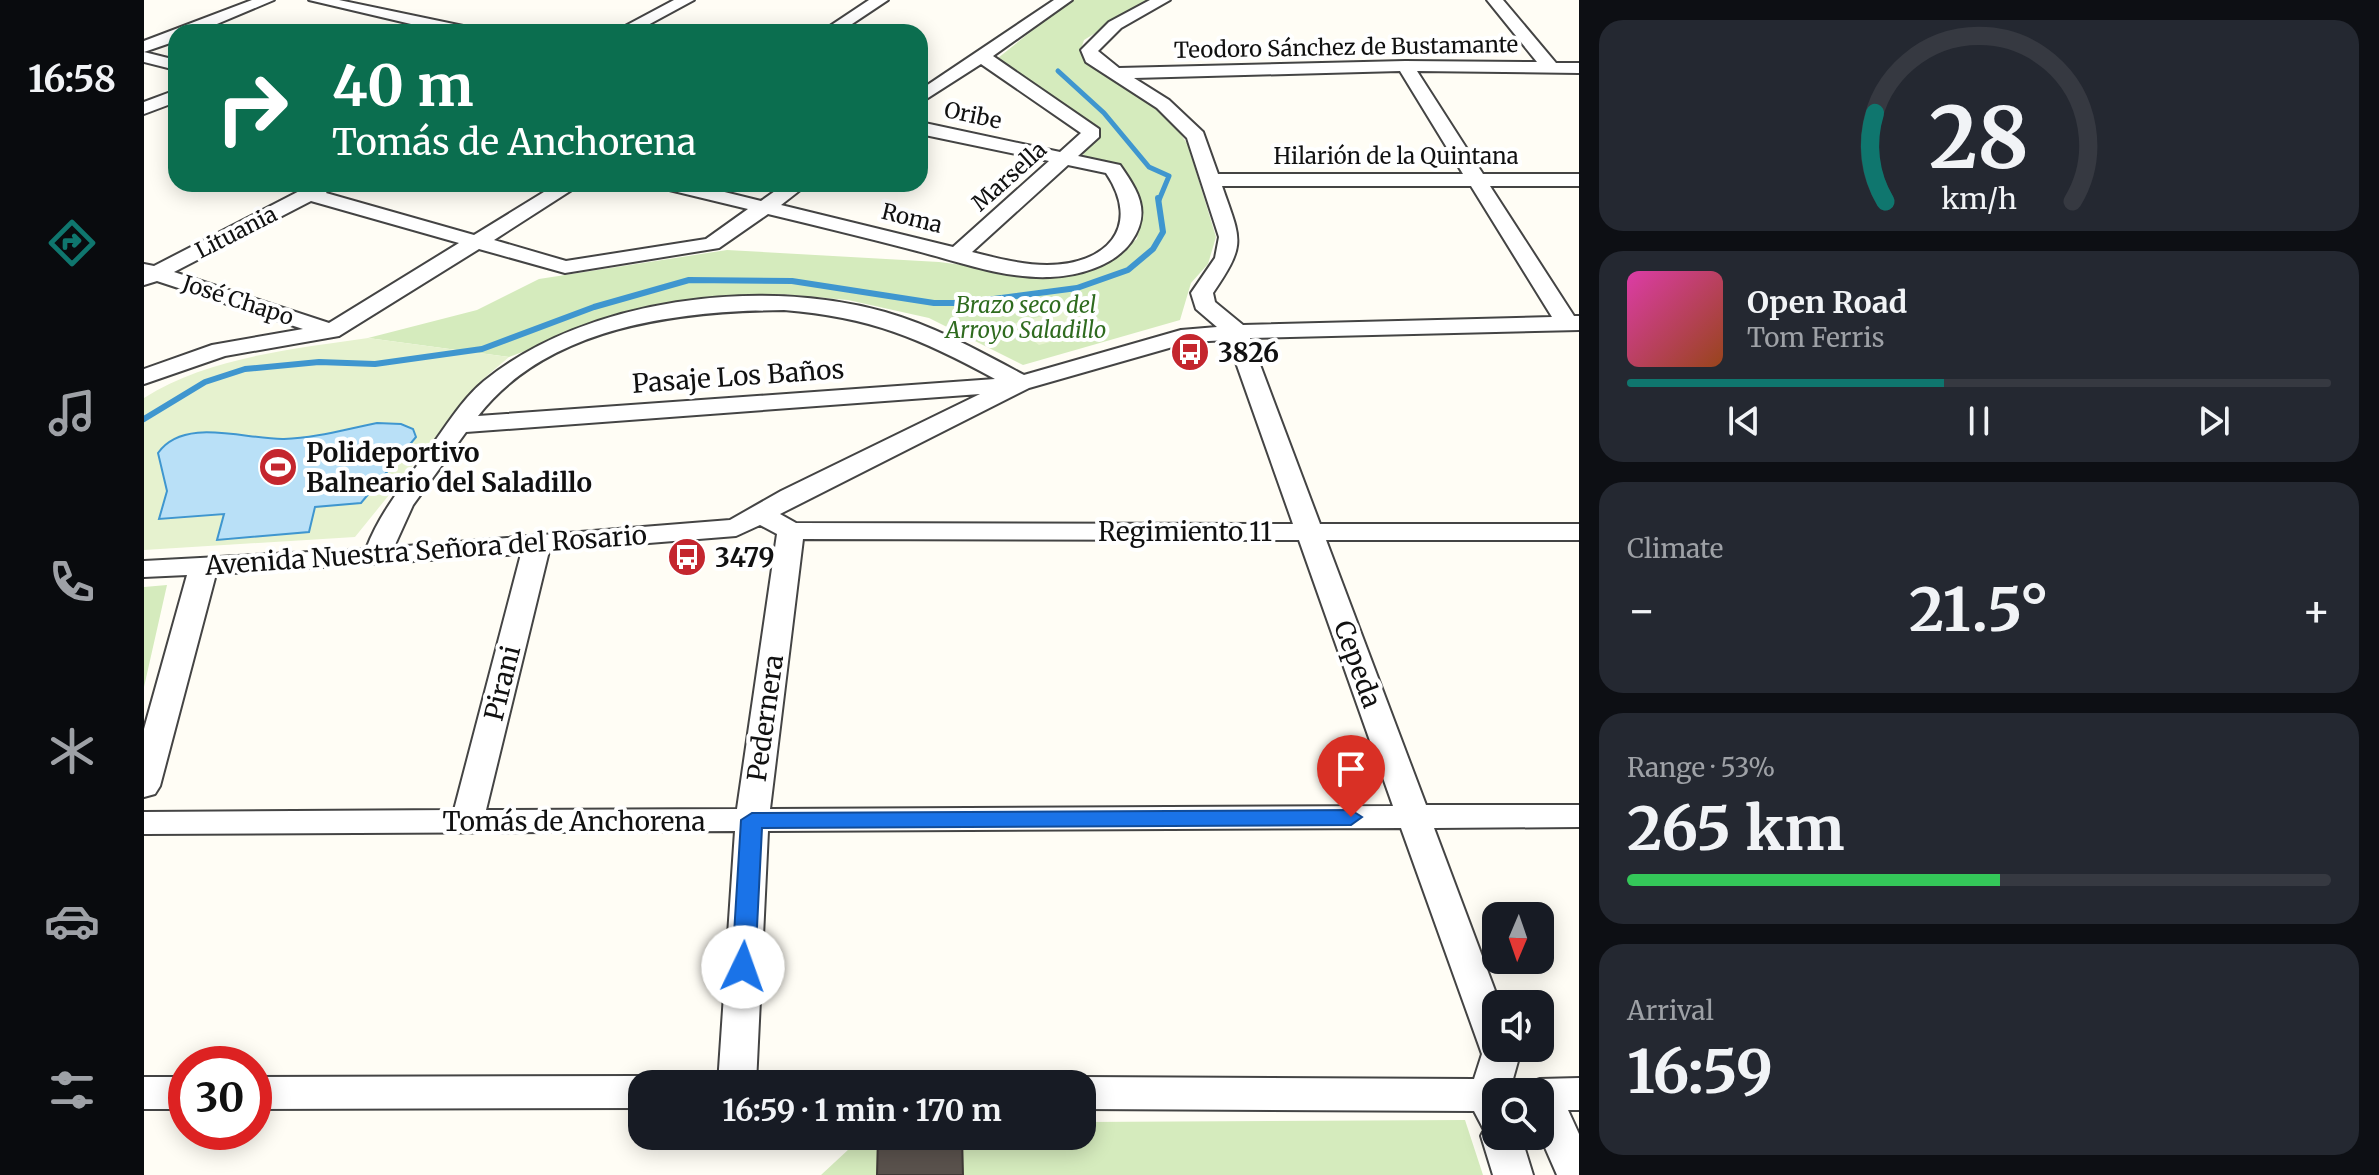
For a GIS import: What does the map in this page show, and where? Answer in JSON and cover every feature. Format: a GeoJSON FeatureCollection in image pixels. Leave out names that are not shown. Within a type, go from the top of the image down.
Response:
{"type":"FeatureCollection","features":[{"type":"Feature","properties":{"kind":"street"},"geometry":{"type":"LineString","coordinates":[[204,24],[266,0]]}},
{"type":"Feature","properties":{"kind":"street"},"geometry":{"type":"LineString","coordinates":[[317,0],[430,24]]}},
{"type":"Feature","properties":{"kind":"street"},"geometry":{"type":"LineString","coordinates":[[638,24],[686,0]]}},
{"type":"Feature","properties":{"kind":"street"},"geometry":{"type":"LineString","coordinates":[[842,24],[880,0]]}},
{"type":"Feature","properties":{"kind":"street"},"geometry":{"type":"LineString","coordinates":[[928,92],[1064,0]]}},
{"type":"Feature","properties":{"kind":"street"},"geometry":{"type":"LineString","coordinates":[[1162,0],[1115,25],[1093,42],[1089,50],[1092,58],[1183,120],[1196,136],[1229,237],[1226,258],[1202,293],[1204,304],[1236,331]]}},
{"type":"Feature","properties":{"kind":"street"},"geometry":{"type":"LineString","coordinates":[[1495,0],[1551,68]]}},
{"type":"Feature","properties":{"kind":"street"},"geometry":{"type":"LineString","coordinates":[[144,47],[168,38]]}},
{"type":"Feature","properties":{"kind":"street","name":"Marsella"},"geometry":{"type":"LineString","coordinates":[[958,254],[1092,133],[981,56]]}},
{"type":"Feature","properties":{"kind":"street"},"geometry":{"type":"LineString","coordinates":[[144,57],[168,63]]}},
{"type":"Feature","properties":{"kind":"street"},"geometry":{"type":"LineString","coordinates":[[1405,66],[1476,180],[1572,322]]}},
{"type":"Feature","properties":{"kind":"street","name":"Teodoro Sánchez de Bustamante"},"geometry":{"type":"LineString","coordinates":[[1114,73],[1405,66],[1579,68]]}},
{"type":"Feature","properties":{"kind":"street"},"geometry":{"type":"LineString","coordinates":[[144,109],[168,98]]}},
{"type":"Feature","properties":{"kind":"street","name":"Oribe"},"geometry":{"type":"LineString","coordinates":[[928,130],[1113,169],[1131,197],[1134,216],[1128,238],[1095,261],[1070,269],[1045,271],[958,254]]}},
{"type":"Feature","properties":{"kind":"street","name":"Hilarión de la Quintana"},"geometry":{"type":"LineString","coordinates":[[1212,180],[1579,180]]}},
{"type":"Feature","properties":{"kind":"street","name":"Lituania"},"geometry":{"type":"LineString","coordinates":[[148,274],[312,192]]}},
{"type":"Feature","properties":{"kind":"street"},"geometry":{"type":"LineString","coordinates":[[328,192],[565,267],[712,244],[786,192]]}},
{"type":"Feature","properties":{"kind":"street"},"geometry":{"type":"LineString","coordinates":[[144,377],[220,350],[331,331],[558,192]]}},
{"type":"Feature","properties":{"kind":"street","name":"Roma"},"geometry":{"type":"LineString","coordinates":[[701,192],[958,254]]}},
{"type":"Feature","properties":{"kind":"street","name":"José Chapo"},"geometry":{"type":"LineString","coordinates":[[148,274],[331,331]]}},
{"type":"Feature","properties":{"kind":"street"},"geometry":{"type":"LineString","coordinates":[[377,557],[393,516],[490,387],[557,344],[684,308],[749,301],[801,304],[875,316],[932,335],[1021,383]]}},
{"type":"Feature","properties":{"kind":"street","name":"Avenida Nuestra Señora del Rosario"},"geometry":{"type":"LineString","coordinates":[[144,569],[377,557],[736,528],[1021,383],[1189,335],[1236,331],[1572,322]]}},
{"type":"Feature","properties":{"kind":"street","name":"Cepeda"},"geometry":{"type":"LineString","coordinates":[[1236,331],[1482,1004]]}},
{"type":"Feature","properties":{"kind":"street","name":"Pasaje Los Baños"},"geometry":{"type":"LineString","coordinates":[[460,425],[1021,383]]}},
{"type":"Feature","properties":{"kind":"street"},"geometry":{"type":"LineString","coordinates":[[760,514],[791,531]]}},
{"type":"Feature","properties":{"kind":"street","name":"Regimiento 11"},"geometry":{"type":"LineString","coordinates":[[791,531],[1579,532]]}},
{"type":"Feature","properties":{"kind":"street","name":"Pedernera"},"geometry":{"type":"LineString","coordinates":[[738,1070],[752,820],[791,531]]}},
{"type":"Feature","properties":{"kind":"street","name":"Pirani"},"geometry":{"type":"LineString","coordinates":[[467,822],[537,544]]}},
{"type":"Feature","properties":{"kind":"street"},"geometry":{"type":"LineString","coordinates":[[144,786],[204,565]]}},
{"type":"Feature","properties":{"kind":"street","name":"Tomás de Anchorena"},"geometry":{"type":"LineString","coordinates":[[144,823],[1579,816]]}},
{"type":"Feature","properties":{"kind":"street"},"geometry":{"type":"LineString","coordinates":[[272,1093],[628,1092]]}},
{"type":"Feature","properties":{"kind":"street"},"geometry":{"type":"LineString","coordinates":[[144,1093],[168,1093]]}},
{"type":"Feature","properties":{"kind":"street"},"geometry":{"type":"LineString","coordinates":[[1096,1093],[1482,1102]]}},
{"type":"Feature","properties":{"kind":"street"},"geometry":{"type":"LineString","coordinates":[[1554,1095],[1577,1175]]}},
{"type":"Feature","properties":{"kind":"street"},"geometry":{"type":"LineString","coordinates":[[1505,1150],[1513,1175]]}},
{"type":"Feature","properties":{"kind":"green space","name":"Brazo seco del Arroyo Saladillo"},"geometry":{"type":"Polygon","coordinates":[[[1070,0],[1149,0],[1084,40],[1080,52],[1086,61],[1149,103],[1174,124],[1188,145],[1216,237],[1208,264],[1191,283],[1180,320],[1023,365],[929,318],[848,300],[782,294],[698,299],[603,322],[509,357],[368,338],[477,310],[539,279],[727,250],[939,262],[1033,274],[1100,263],[1137,239],[1138,210],[1126,176],[1121,167],[1081,157],[1101,132],[998,58],[1070,0]]]}},
{"type":"Feature","properties":{"kind":"green space"},"geometry":{"type":"Polygon","coordinates":[[[1081,306],[1109,326],[1039,345],[1012,324],[1081,306]]]}},
{"type":"Feature","properties":{"kind":"green space","name":"Polideportivo Balneario del Saladillo"},"geometry":{"type":"Polygon","coordinates":[[[368,338],[509,357],[482,380],[355,537],[144,550],[144,398],[169,384],[223,364],[281,351],[368,338]]]}},
{"type":"Feature","properties":{"kind":"green space"},"geometry":{"type":"Polygon","coordinates":[[[167,585],[144,687],[144,587],[167,585]]]}},
{"type":"Feature","properties":{"kind":"green space"},"geometry":{"type":"Polygon","coordinates":[[[1465,1120],[1483,1175],[821,1175],[848,1150],[1096,1150],[1096,1122],[1465,1120]]]}},
{"type":"Feature","properties":{"kind":"water"},"geometry":{"type":"Polygon","coordinates":[[[377,423],[401,424],[413,429],[416,437],[361,503],[315,507],[309,532],[217,540],[224,514],[159,519],[167,491],[158,453],[169,442],[183,435],[217,432],[284,439],[377,423]]]}},
{"type":"Feature","properties":{"kind":"building"},"geometry":{"type":"Polygon","coordinates":[[[878,1150],[962,1150],[963,1175],[877,1175],[878,1150]]]}},
{"type":"Feature","properties":{"kind":"waterway"},"geometry":{"type":"LineString","coordinates":[[1058,71],[1104,113],[1149,167],[1169,176],[1159,200]]}},
{"type":"Feature","properties":{"kind":"waterway"},"geometry":{"type":"LineString","coordinates":[[144,419],[205,382],[245,369],[319,362],[375,364],[482,349],[594,307],[689,280],[792,281],[934,303],[963,303],[1077,288],[1128,270],[1153,249],[1163,232],[1158,198]]}},
{"type":"Feature","properties":{"kind":"place","name":"3826"},"geometry":{"type":"Point","coordinates":[1190,352]}},
{"type":"Feature","properties":{"kind":"place","name":"Polideportivo Balneario del Saladillo"},"geometry":{"type":"Point","coordinates":[278,467]}},
{"type":"Feature","properties":{"kind":"place","name":"3479"},"geometry":{"type":"Point","coordinates":[687,557]}},
{"type":"Feature","properties":{"kind":"route"},"geometry":{"type":"LineString","coordinates":[[743,967],[752,820],[1351,817]]}}]}
